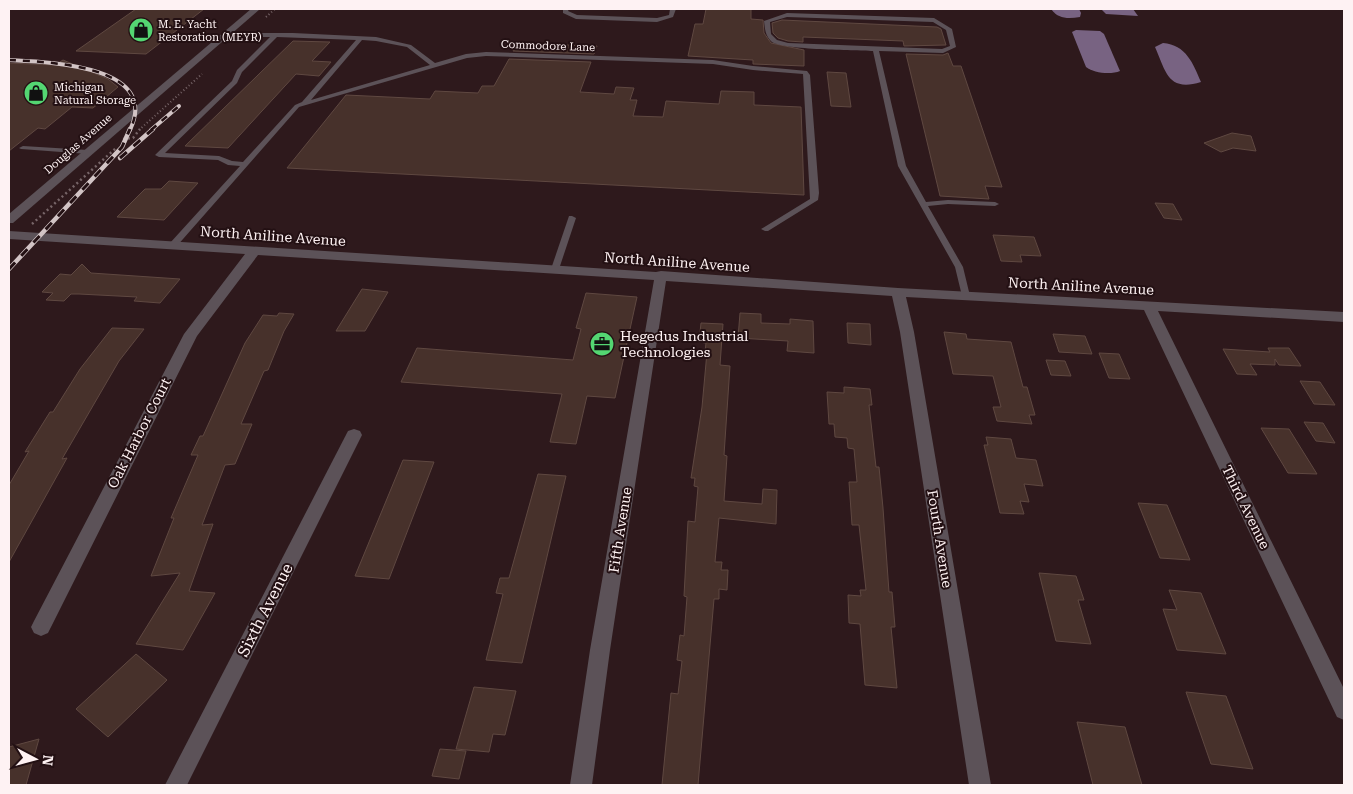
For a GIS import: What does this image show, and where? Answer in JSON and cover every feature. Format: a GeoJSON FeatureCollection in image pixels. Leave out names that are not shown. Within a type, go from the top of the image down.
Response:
{"type":"FeatureCollection","features":[{"type":"Feature","properties":{"kind":"street","name":"Douglas Avenue"},"geometry":{"type":"LineString","coordinates":[[9,220],[256,9]]}},
{"type":"Feature","properties":{"kind":"street","name":"North Aniline Avenue"},"geometry":{"type":"LineString","coordinates":[[9,235],[661,275],[898,292],[1344,317]]}},
{"type":"Feature","properties":{"kind":"street","name":"Oak Harbor Court"},"geometry":{"type":"LineString","coordinates":[[41,627],[155,401],[191,334],[255,250]]}},
{"type":"Feature","properties":{"kind":"street","name":"Fifth Avenue"},"geometry":{"type":"LineString","coordinates":[[581,785],[600,650],[661,275]]}},
{"type":"Feature","properties":{"kind":"street","name":"Fourth Avenue"},"geometry":{"type":"LineString","coordinates":[[898,292],[907,332],[980,785]]}},
{"type":"Feature","properties":{"kind":"street","name":"Third Avenue"},"geometry":{"type":"LineString","coordinates":[[1148,305],[1344,710]]}},
{"type":"Feature","properties":{"kind":"street","name":"Sixth Avenue"},"geometry":{"type":"LineString","coordinates":[[176,785],[354,435]]}},
{"type":"Feature","properties":{"kind":"lane"},"geometry":{"type":"LineString","coordinates":[[566,9],[565,12],[568,15],[576,17],[657,20],[671,16],[672,9]]}},
{"type":"Feature","properties":{"kind":"lane"},"geometry":{"type":"LineString","coordinates":[[787,15],[934,20],[948,29],[953,42],[953,47],[942,51],[876,49],[788,45],[775,40],[768,34],[767,21],[787,15]]}},
{"type":"Feature","properties":{"kind":"lane"},"geometry":{"type":"LineString","coordinates":[[225,35],[361,38],[409,46],[434,65]]}},
{"type":"Feature","properties":{"kind":"lane"},"geometry":{"type":"LineString","coordinates":[[244,164],[231,163],[219,158],[158,155],[235,82],[239,71],[275,35]]}},
{"type":"Feature","properties":{"kind":"lane"},"geometry":{"type":"LineString","coordinates":[[305,103],[361,38]]}},
{"type":"Feature","properties":{"kind":"lane"},"geometry":{"type":"LineString","coordinates":[[876,49],[902,166],[959,267],[966,296]]}},
{"type":"Feature","properties":{"kind":"lane","name":"Commodore Lane"},"geometry":{"type":"LineString","coordinates":[[173,245],[292,110],[305,103],[434,65],[466,56],[486,54],[713,62],[753,68],[805,72],[808,85],[814,200],[765,229]]}},
{"type":"Feature","properties":{"kind":"lane"},"geometry":{"type":"LineString","coordinates":[[23,148],[88,152]]}},
{"type":"Feature","properties":{"kind":"lane"},"geometry":{"type":"LineString","coordinates":[[924,204],[948,202],[995,204]]}},
{"type":"Feature","properties":{"kind":"lane"},"geometry":{"type":"LineString","coordinates":[[555,269],[572,218]]}},
{"type":"Feature","properties":{"kind":"path"},"geometry":{"type":"LineString","coordinates":[[269,14],[275,9]]}},
{"type":"Feature","properties":{"kind":"path"},"geometry":{"type":"LineString","coordinates":[[122,139],[133,138],[142,127],[206,70]]}},
{"type":"Feature","properties":{"kind":"path"},"geometry":{"type":"LineString","coordinates":[[28,227],[116,147]]}},
{"type":"Feature","properties":{"kind":"shaded area"},"geometry":{"type":"Polygon","coordinates":[[[1051,9],[1079,9],[1081,13],[1080,17],[1071,18],[1057,15],[1051,9]]]}},
{"type":"Feature","properties":{"kind":"shaded area"},"geometry":{"type":"Polygon","coordinates":[[[1101,9],[1133,9],[1138,16],[1106,14],[1101,9]]]}},
{"type":"Feature","properties":{"kind":"shaded area"},"geometry":{"type":"Polygon","coordinates":[[[1076,30],[1100,31],[1104,34],[1120,71],[1102,73],[1086,67],[1072,32],[1076,30]]]}},
{"type":"Feature","properties":{"kind":"shaded area"},"geometry":{"type":"Polygon","coordinates":[[[1163,43],[1178,47],[1188,56],[1201,82],[1181,84],[1170,78],[1155,47],[1163,43]]]}},
{"type":"Feature","properties":{"kind":"building","name":"M. E. Yacht Restoration (MEYR)"},"geometry":{"type":"Polygon","coordinates":[[[136,9],[204,9],[146,54],[76,51],[136,9]]]}},
{"type":"Feature","properties":{"kind":"building"},"geometry":{"type":"Polygon","coordinates":[[[706,9],[751,9],[751,19],[763,20],[764,33],[771,43],[804,50],[804,66],[753,64],[753,60],[688,56],[695,24],[703,24],[706,9]]]}},
{"type":"Feature","properties":{"kind":"building"},"geometry":{"type":"Polygon","coordinates":[[[782,20],[937,27],[941,29],[946,45],[904,46],[903,41],[803,37],[803,42],[788,41],[778,38],[773,33],[772,23],[782,20]]]}},
{"type":"Feature","properties":{"kind":"building"},"geometry":{"type":"Polygon","coordinates":[[[293,41],[330,42],[312,61],[331,62],[319,76],[296,74],[228,148],[185,146],[293,41]]]}},
{"type":"Feature","properties":{"kind":"building"},"geometry":{"type":"Polygon","coordinates":[[[517,43],[597,46],[594,54],[513,51],[517,43]]]}},
{"type":"Feature","properties":{"kind":"building"},"geometry":{"type":"Polygon","coordinates":[[[948,53],[953,66],[961,66],[1002,187],[985,186],[989,199],[940,196],[906,54],[943,55],[948,53]]]}},
{"type":"Feature","properties":{"kind":"building"},"geometry":{"type":"Polygon","coordinates":[[[509,59],[591,62],[580,92],[614,94],[616,87],[634,88],[630,100],[637,100],[633,116],[663,117],[666,101],[719,104],[721,91],[754,92],[754,105],[801,107],[804,195],[287,168],[346,95],[430,99],[435,91],[478,93],[482,86],[494,86],[509,59]]]}},
{"type":"Feature","properties":{"kind":"building"},"geometry":{"type":"Polygon","coordinates":[[[63,60],[108,79],[118,87],[93,108],[72,107],[45,129],[38,128],[9,151],[9,63],[55,65],[63,60]]]}},
{"type":"Feature","properties":{"kind":"building"},"geometry":{"type":"Polygon","coordinates":[[[827,72],[846,73],[851,107],[831,106],[827,72]]]}},
{"type":"Feature","properties":{"kind":"building"},"geometry":{"type":"Polygon","coordinates":[[[1232,133],[1251,136],[1256,151],[1233,148],[1221,152],[1204,143],[1232,133]]]}},
{"type":"Feature","properties":{"kind":"building"},"geometry":{"type":"Polygon","coordinates":[[[169,181],[198,183],[164,220],[117,217],[145,189],[161,189],[169,181]]]}},
{"type":"Feature","properties":{"kind":"building"},"geometry":{"type":"Polygon","coordinates":[[[1155,203],[1173,204],[1182,220],[1164,218],[1155,203]]]}},
{"type":"Feature","properties":{"kind":"building"},"geometry":{"type":"Polygon","coordinates":[[[993,235],[1034,237],[1041,256],[1020,255],[1022,262],[1001,261],[993,235]]]}},
{"type":"Feature","properties":{"kind":"building"},"geometry":{"type":"Polygon","coordinates":[[[82,264],[91,273],[180,279],[160,303],[134,301],[137,297],[79,294],[71,294],[64,301],[46,300],[53,293],[42,292],[60,274],[71,275],[82,264]]]}},
{"type":"Feature","properties":{"kind":"building"},"geometry":{"type":"Polygon","coordinates":[[[362,289],[388,292],[365,331],[336,331],[362,289]]]}},
{"type":"Feature","properties":{"kind":"building"},"geometry":{"type":"Polygon","coordinates":[[[586,293],[637,297],[615,398],[587,396],[576,444],[550,442],[562,394],[401,382],[417,348],[573,360],[581,329],[576,328],[586,293]]]}},
{"type":"Feature","properties":{"kind":"building"},"geometry":{"type":"Polygon","coordinates":[[[279,313],[294,314],[284,331],[268,370],[264,371],[241,424],[252,424],[235,464],[225,465],[202,525],[213,524],[189,591],[215,593],[183,650],[136,644],[180,573],[151,576],[174,518],[171,518],[198,455],[191,455],[200,436],[203,436],[245,343],[263,315],[277,316],[279,313]]]}},
{"type":"Feature","properties":{"kind":"building"},"geometry":{"type":"Polygon","coordinates":[[[740,313],[761,314],[761,323],[790,324],[790,319],[813,321],[814,353],[787,351],[788,341],[738,338],[740,313]]]}},
{"type":"Feature","properties":{"kind":"building"},"geometry":{"type":"Polygon","coordinates":[[[701,323],[723,324],[720,365],[730,366],[724,455],[727,456],[724,501],[762,504],[763,489],[777,490],[776,524],[719,518],[715,562],[722,562],[721,570],[728,570],[727,590],[719,589],[719,599],[714,599],[698,785],[662,785],[671,693],[678,694],[682,661],[677,660],[680,635],[684,636],[687,597],[684,596],[688,521],[695,522],[698,487],[694,486],[695,478],[691,478],[702,407],[707,352],[705,352],[706,343],[699,342],[701,323]]]}},
{"type":"Feature","properties":{"kind":"building"},"geometry":{"type":"Polygon","coordinates":[[[847,323],[870,324],[871,345],[848,343],[847,323]]]}},
{"type":"Feature","properties":{"kind":"building"},"geometry":{"type":"Polygon","coordinates":[[[112,328],[144,329],[119,361],[62,459],[67,458],[9,562],[9,485],[29,451],[25,452],[50,412],[53,412],[80,369],[112,328]]]}},
{"type":"Feature","properties":{"kind":"building"},"geometry":{"type":"Polygon","coordinates":[[[944,332],[966,334],[967,339],[1011,342],[1023,387],[1027,387],[1035,415],[1029,415],[1032,424],[997,421],[993,407],[1001,407],[993,376],[953,374],[944,332]]]}},
{"type":"Feature","properties":{"kind":"building"},"geometry":{"type":"Polygon","coordinates":[[[1053,334],[1085,336],[1092,354],[1059,352],[1053,334]]]}},
{"type":"Feature","properties":{"kind":"building"},"geometry":{"type":"Polygon","coordinates":[[[1268,348],[1289,348],[1301,366],[1279,365],[1275,359],[1275,365],[1250,364],[1257,375],[1237,374],[1223,349],[1270,352],[1268,348]]]}},
{"type":"Feature","properties":{"kind":"building"},"geometry":{"type":"Polygon","coordinates":[[[1099,353],[1119,354],[1130,379],[1109,378],[1099,353]]]}},
{"type":"Feature","properties":{"kind":"building"},"geometry":{"type":"Polygon","coordinates":[[[1046,360],[1065,361],[1071,376],[1051,375],[1046,360]]]}},
{"type":"Feature","properties":{"kind":"building"},"geometry":{"type":"Polygon","coordinates":[[[1300,381],[1320,382],[1335,405],[1314,404],[1300,381]]]}},
{"type":"Feature","properties":{"kind":"building"},"geometry":{"type":"Polygon","coordinates":[[[844,387],[870,389],[872,405],[869,405],[876,467],[879,467],[889,592],[892,592],[895,627],[891,627],[897,688],[865,685],[860,624],[849,623],[848,595],[861,596],[860,590],[866,590],[859,525],[852,525],[849,482],[857,482],[854,449],[848,448],[847,438],[835,437],[834,424],[829,424],[827,392],[844,393],[844,387]]]}},
{"type":"Feature","properties":{"kind":"building"},"geometry":{"type":"Polygon","coordinates":[[[1304,422],[1323,423],[1335,443],[1316,441],[1304,422]]]}},
{"type":"Feature","properties":{"kind":"building"},"geometry":{"type":"Polygon","coordinates":[[[1261,428],[1289,429],[1317,474],[1288,473],[1261,428]]]}},
{"type":"Feature","properties":{"kind":"building"},"geometry":{"type":"Polygon","coordinates":[[[986,437],[1011,439],[1016,458],[1036,460],[1043,486],[1024,484],[1029,502],[1020,501],[1024,514],[1000,513],[984,445],[988,445],[986,437]]]}},
{"type":"Feature","properties":{"kind":"building"},"geometry":{"type":"Polygon","coordinates":[[[403,460],[434,462],[389,579],[355,576],[403,460]]]}},
{"type":"Feature","properties":{"kind":"building"},"geometry":{"type":"Polygon","coordinates":[[[538,474],[566,476],[522,663],[486,660],[503,594],[496,593],[500,578],[509,578],[538,474]]]}},
{"type":"Feature","properties":{"kind":"building"},"geometry":{"type":"Polygon","coordinates":[[[1138,503],[1167,505],[1190,560],[1160,558],[1138,503]]]}},
{"type":"Feature","properties":{"kind":"building"},"geometry":{"type":"Polygon","coordinates":[[[1039,573],[1076,576],[1084,600],[1078,600],[1091,644],[1056,641],[1039,573]]]}},
{"type":"Feature","properties":{"kind":"building"},"geometry":{"type":"Polygon","coordinates":[[[1169,590],[1201,593],[1226,654],[1177,650],[1163,609],[1177,610],[1169,590]]]}},
{"type":"Feature","properties":{"kind":"building"},"geometry":{"type":"Polygon","coordinates":[[[136,654],[167,680],[108,737],[76,709],[136,654]]]}},
{"type":"Feature","properties":{"kind":"building"},"geometry":{"type":"Polygon","coordinates":[[[474,687],[516,691],[505,735],[493,734],[489,752],[456,749],[474,687]]]}},
{"type":"Feature","properties":{"kind":"building"},"geometry":{"type":"Polygon","coordinates":[[[1186,692],[1226,696],[1253,769],[1211,764],[1186,692]]]}},
{"type":"Feature","properties":{"kind":"building"},"geometry":{"type":"Polygon","coordinates":[[[1077,722],[1125,727],[1142,785],[1093,785],[1077,722]]]}},
{"type":"Feature","properties":{"kind":"building"},"geometry":{"type":"Polygon","coordinates":[[[39,739],[26,785],[9,785],[9,747],[39,739]]]}},
{"type":"Feature","properties":{"kind":"building"},"geometry":{"type":"Polygon","coordinates":[[[440,749],[466,751],[459,779],[432,776],[440,749]]]}},
{"type":"Feature","properties":{"kind":"railway"},"geometry":{"type":"LineString","coordinates":[[9,60],[73,66],[96,71],[116,80],[130,92],[135,108],[130,130]]}},
{"type":"Feature","properties":{"kind":"railway"},"geometry":{"type":"LineString","coordinates":[[151,130],[179,106]]}},
{"type":"Feature","properties":{"kind":"railway"},"geometry":{"type":"LineString","coordinates":[[9,269],[122,147],[130,129]]}},
{"type":"Feature","properties":{"kind":"railway"},"geometry":{"type":"LineString","coordinates":[[120,158],[153,129]]}},
{"type":"Feature","properties":{"kind":"place","name":"M. E. Yacht Restoration (MEYR)"},"geometry":{"type":"Point","coordinates":[141,30]}},
{"type":"Feature","properties":{"kind":"place","name":"Michigan Natural Storage"},"geometry":{"type":"Point","coordinates":[36,93]}},
{"type":"Feature","properties":{"kind":"place","name":"Hegedus Industrial Technologies"},"geometry":{"type":"Point","coordinates":[602,344]}}]}
